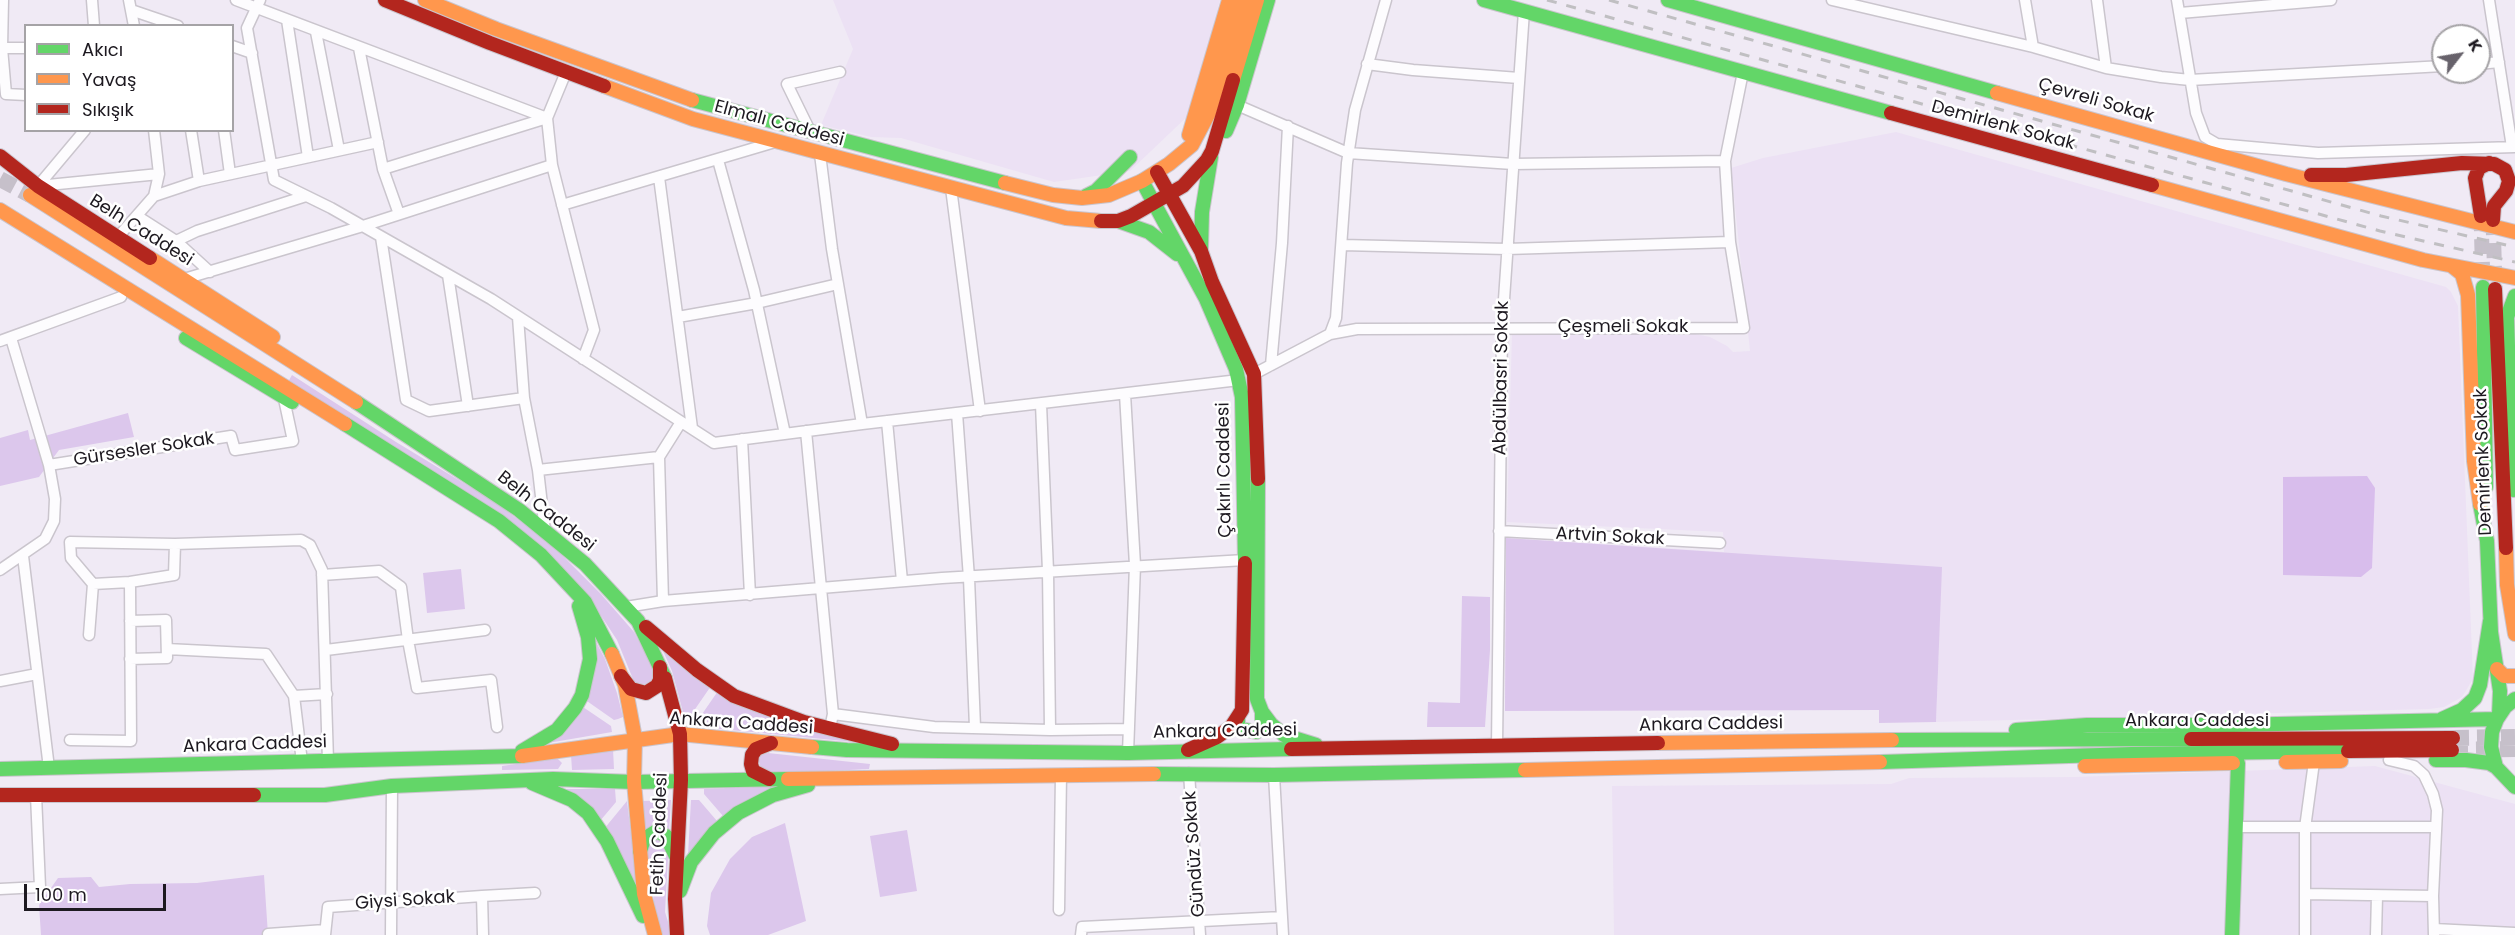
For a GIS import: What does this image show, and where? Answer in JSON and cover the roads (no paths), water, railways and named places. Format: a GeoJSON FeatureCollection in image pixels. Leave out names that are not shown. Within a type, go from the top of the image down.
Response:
{"type":"FeatureCollection","features":[{"type":"Feature","properties":{"kind":"main road","name":"Elmalı Caddesi"},"geometry":{"type":"LineString","coordinates":[[385,0],[653,106],[820,154],[1066,218],[1094,222],[1118,221],[1171,194]]}},
{"type":"Feature","properties":{"kind":"main road","name":"Elmalı Caddesi"},"geometry":{"type":"LineString","coordinates":[[425,0],[681,98],[1053,195],[1082,198],[1109,195],[1142,181],[1163,168]]}},
{"type":"Feature","properties":{"kind":"main road"},"geometry":{"type":"LineString","coordinates":[[1163,168],[1185,143],[1195,120],[1229,0]]}},
{"type":"Feature","properties":{"kind":"main road"},"geometry":{"type":"LineString","coordinates":[[1163,168],[1192,145],[1205,123],[1243,0]]}},
{"type":"Feature","properties":{"kind":"main road"},"geometry":{"type":"LineString","coordinates":[[1201,251],[1202,212],[1212,151],[1257,0]]}},
{"type":"Feature","properties":{"kind":"main road"},"geometry":{"type":"LineString","coordinates":[[1171,194],[1193,177],[1223,137],[1238,105],[1268,0]]}},
{"type":"Feature","properties":{"kind":"main road","name":"Demirlenk Sokak"},"geometry":{"type":"LineString","coordinates":[[1484,0],[2452,266],[2515,278]]}},
{"type":"Feature","properties":{"kind":"main road","name":"Çevreli Sokak"},"geometry":{"type":"LineString","coordinates":[[1668,0],[2204,143],[2286,174],[2515,231]]}},
{"type":"Feature","properties":{"kind":"main road","name":"Belh Caddesi"},"geometry":{"type":"LineString","coordinates":[[0,156],[34,191],[519,510],[585,564],[638,621],[659,663],[671,695],[680,734]]}},
{"type":"Feature","properties":{"kind":"main road"},"geometry":{"type":"LineString","coordinates":[[1082,198],[1096,191],[1130,157]]}},
{"type":"Feature","properties":{"kind":"main road"},"geometry":{"type":"LineString","coordinates":[[2286,174],[2346,175],[2462,163],[2489,163],[2510,173],[2508,186],[2487,218],[2475,178],[2479,168],[2489,163]]}},
{"type":"Feature","properties":{"kind":"main road","name":"Çakırlı Caddesi"},"geometry":{"type":"LineString","coordinates":[[1163,168],[1171,194],[1201,251],[1212,282],[1254,374],[1259,518],[1257,699],[1262,712]]}},
{"type":"Feature","properties":{"kind":"main road","name":"Çakırlı Caddesi"},"geometry":{"type":"LineString","coordinates":[[1142,181],[1206,299],[1239,380],[1242,397],[1245,560],[1243,699],[1238,718]]}},
{"type":"Feature","properties":{"kind":"main road","name":"Belh Caddesi"},"geometry":{"type":"LineString","coordinates":[[34,191],[118,237],[264,330],[321,379]]}},
{"type":"Feature","properties":{"kind":"main road","name":"Belh Caddesi"},"geometry":{"type":"LineString","coordinates":[[0,210],[499,521],[541,555],[585,602],[607,642],[625,685],[634,738]]}},
{"type":"Feature","properties":{"kind":"main road"},"geometry":{"type":"LineString","coordinates":[[1118,221],[1149,232],[1186,263]]}},
{"type":"Feature","properties":{"kind":"main road","name":"Belh Caddesi"},"geometry":{"type":"LineString","coordinates":[[0,222],[284,399],[325,412]]}},
{"type":"Feature","properties":{"kind":"main road"},"geometry":{"type":"LineString","coordinates":[[2452,266],[2462,274],[2468,295],[2475,461],[2478,494],[2487,541],[2490,621],[2500,698],[2498,717],[2492,732],[2490,747],[2496,767]]}},
{"type":"Feature","properties":{"kind":"main road","name":"Demirlenk Sokak"},"geometry":{"type":"LineString","coordinates":[[2487,541],[2489,288],[2507,585],[2515,634]]}},
{"type":"Feature","properties":{"kind":"main road"},"geometry":{"type":"LineString","coordinates":[[2507,585],[2513,549],[2514,517],[2507,317],[2515,296]]}},
{"type":"Feature","properties":{"kind":"main road"},"geometry":{"type":"LineString","coordinates":[[507,758],[531,747],[557,730],[575,708],[582,695],[590,659],[588,637],[572,586]]}},
{"type":"Feature","properties":{"kind":"main road"},"geometry":{"type":"LineString","coordinates":[[638,621],[697,670],[734,696],[780,715],[925,752]]}},
{"type":"Feature","properties":{"kind":"main road"},"geometry":{"type":"LineString","coordinates":[[2428,722],[2457,713],[2475,698],[2480,685],[2490,621]]}},
{"type":"Feature","properties":{"kind":"main road"},"geometry":{"type":"LineString","coordinates":[[621,676],[631,689],[646,693],[657,686],[660,680],[659,663]]}},
{"type":"Feature","properties":{"kind":"main road"},"geometry":{"type":"LineString","coordinates":[[2497,669],[2504,676],[2515,676]]}},
{"type":"Feature","properties":{"kind":"main road"},"geometry":{"type":"LineString","coordinates":[[1967,739],[2028,728],[2087,725],[2483,721],[2498,717],[2515,699]]}},
{"type":"Feature","properties":{"kind":"main road"},"geometry":{"type":"LineString","coordinates":[[1238,718],[1238,725],[1241,729],[1256,732],[1262,727],[1262,712]]}},
{"type":"Feature","properties":{"kind":"main road"},"geometry":{"type":"LineString","coordinates":[[1262,712],[1284,735],[1298,741],[1331,748]]}},
{"type":"Feature","properties":{"kind":"main road"},"geometry":{"type":"LineString","coordinates":[[1185,751],[1217,737],[1238,718]]}},
{"type":"Feature","properties":{"kind":"main road","name":"Ankara Caddesi"},"geometry":{"type":"LineString","coordinates":[[0,769],[328,760],[507,758],[634,738],[680,734],[847,750],[925,752],[1128,753],[1967,739],[2453,744],[1988,760],[1274,775],[1189,773],[634,782],[553,779],[392,786],[325,795],[0,795]]}},
{"type":"Feature","properties":{"kind":"main road","name":"Fetih Caddesi"},"geometry":{"type":"LineString","coordinates":[[677,935],[675,909],[681,780],[680,734]]}},
{"type":"Feature","properties":{"kind":"main road","name":"Fetih Caddesi"},"geometry":{"type":"LineString","coordinates":[[634,738],[634,782],[644,894],[653,935]]}},
{"type":"Feature","properties":{"kind":"main road"},"geometry":{"type":"LineString","coordinates":[[770,779],[758,776],[751,764],[756,749],[772,743]]}},
{"type":"Feature","properties":{"kind":"main road"},"geometry":{"type":"LineString","coordinates":[[549,752],[560,753],[565,764],[563,771],[553,779]]}},
{"type":"Feature","properties":{"kind":"main road"},"geometry":{"type":"LineString","coordinates":[[1988,760],[2094,766],[2466,760],[2489,763],[2496,767],[2515,787]]}},
{"type":"Feature","properties":{"kind":"main road"},"geometry":{"type":"LineString","coordinates":[[2232,935],[2238,763]]}},
{"type":"Feature","properties":{"kind":"main road"},"geometry":{"type":"LineString","coordinates":[[675,909],[691,862],[714,833],[738,813],[773,795],[831,779]]}},
{"type":"Feature","properties":{"kind":"main road"},"geometry":{"type":"LineString","coordinates":[[526,780],[572,800],[588,813],[607,841],[653,935]]}},
{"type":"Feature","properties":{"kind":"main road"},"geometry":{"type":"LineString","coordinates":[[640,851],[644,839],[657,831],[671,842],[677,860]]}},
{"type":"Feature","properties":{"kind":"street"},"geometry":{"type":"LineString","coordinates":[[3,0],[1,48],[6,93],[24,95]]}},
{"type":"Feature","properties":{"kind":"street"},"geometry":{"type":"LineString","coordinates":[[92,0],[94,24]]}},
{"type":"Feature","properties":{"kind":"street"},"geometry":{"type":"LineString","coordinates":[[236,0],[258,4],[287,20],[316,32],[547,118]]}},
{"type":"Feature","properties":{"kind":"street"},"geometry":{"type":"LineString","coordinates":[[1330,334],[1336,318],[1348,153],[1355,110],[1386,0]]}},
{"type":"Feature","properties":{"kind":"street"},"geometry":{"type":"LineString","coordinates":[[1832,0],[2033,47],[2106,68],[2190,80],[2431,67]]}},
{"type":"Feature","properties":{"kind":"street"},"geometry":{"type":"LineString","coordinates":[[2025,0],[2033,47]]}},
{"type":"Feature","properties":{"kind":"street"},"geometry":{"type":"LineString","coordinates":[[2097,0],[2106,68]]}},
{"type":"Feature","properties":{"kind":"street"},"geometry":{"type":"LineString","coordinates":[[2177,0],[2196,113],[2204,143],[2318,153],[2514,147],[2489,0]]}},
{"type":"Feature","properties":{"kind":"street"},"geometry":{"type":"LineString","coordinates":[[2180,14],[2331,0]]}},
{"type":"Feature","properties":{"kind":"street"},"geometry":{"type":"LineString","coordinates":[[258,4],[247,28],[274,180],[363,226],[448,275],[518,317],[714,443],[1239,380]]}},
{"type":"Feature","properties":{"kind":"street"},"geometry":{"type":"LineString","coordinates":[[130,5],[174,24]]}},
{"type":"Feature","properties":{"kind":"street"},"geometry":{"type":"LineString","coordinates":[[130,5],[135,24]]}},
{"type":"Feature","properties":{"kind":"street","name":"Abdülbasri Sokak"},"geometry":{"type":"LineString","coordinates":[[1497,746],[1502,328],[1524,11]]}},
{"type":"Feature","properties":{"kind":"street"},"geometry":{"type":"LineString","coordinates":[[287,20],[308,157]]}},
{"type":"Feature","properties":{"kind":"street"},"geometry":{"type":"LineString","coordinates":[[316,32],[339,150]]}},
{"type":"Feature","properties":{"kind":"street"},"geometry":{"type":"LineString","coordinates":[[234,47],[252,53]]}},
{"type":"Feature","properties":{"kind":"street"},"geometry":{"type":"LineString","coordinates":[[1,48],[24,48]]}},
{"type":"Feature","properties":{"kind":"street"},"geometry":{"type":"LineString","coordinates":[[359,48],[384,169],[399,214]]}},
{"type":"Feature","properties":{"kind":"street"},"geometry":{"type":"LineString","coordinates":[[2491,63],[2499,62]]}},
{"type":"Feature","properties":{"kind":"street"},"geometry":{"type":"LineString","coordinates":[[1367,64],[1519,78]]}},
{"type":"Feature","properties":{"kind":"street"},"geometry":{"type":"LineString","coordinates":[[566,72],[547,118],[552,165],[594,330],[583,359]]}},
{"type":"Feature","properties":{"kind":"street"},"geometry":{"type":"LineString","coordinates":[[811,133],[787,84],[840,72]]}},
{"type":"Feature","properties":{"kind":"street","name":"Çeşmeli Sokak"},"geometry":{"type":"LineString","coordinates":[[1254,374],[1330,334],[1357,329],[1391,327],[1744,328],[1730,242],[1725,160],[1743,72]]}},
{"type":"Feature","properties":{"kind":"street"},"geometry":{"type":"LineString","coordinates":[[1238,105],[1348,153],[1513,164],[1725,160]]}},
{"type":"Feature","properties":{"kind":"street"},"geometry":{"type":"LineString","coordinates":[[384,169],[547,118]]}},
{"type":"Feature","properties":{"kind":"street"},"geometry":{"type":"LineString","coordinates":[[1271,365],[1282,243],[1288,126]]}},
{"type":"Feature","properties":{"kind":"street"},"geometry":{"type":"LineString","coordinates":[[34,191],[83,132]]}},
{"type":"Feature","properties":{"kind":"street"},"geometry":{"type":"LineString","coordinates":[[118,237],[153,196],[159,174],[154,132]]}},
{"type":"Feature","properties":{"kind":"street"},"geometry":{"type":"LineString","coordinates":[[191,132],[199,180]]}},
{"type":"Feature","properties":{"kind":"street"},"geometry":{"type":"LineString","coordinates":[[224,132],[230,174]]}},
{"type":"Feature","properties":{"kind":"street"},"geometry":{"type":"LineString","coordinates":[[562,205],[776,141]]}},
{"type":"Feature","properties":{"kind":"street"},"geometry":{"type":"LineString","coordinates":[[153,196],[199,180],[378,142]]}},
{"type":"Feature","properties":{"kind":"street"},"geometry":{"type":"LineString","coordinates":[[820,154],[838,284],[862,424]]}},
{"type":"Feature","properties":{"kind":"street"},"geometry":{"type":"LineString","coordinates":[[718,160],[757,303],[785,434]]}},
{"type":"Feature","properties":{"kind":"street"},"geometry":{"type":"LineString","coordinates":[[184,279],[363,226],[552,165]]}},
{"type":"Feature","properties":{"kind":"street"},"geometry":{"type":"LineString","coordinates":[[34,191],[159,174]]}},
{"type":"Feature","properties":{"kind":"street"},"geometry":{"type":"LineString","coordinates":[[659,177],[692,429]]}},
{"type":"Feature","properties":{"kind":"street"},"geometry":{"type":"LineString","coordinates":[[951,188],[980,411]]}},
{"type":"Feature","properties":{"kind":"street"},"geometry":{"type":"LineString","coordinates":[[176,241],[197,231],[306,196]]}},
{"type":"Feature","properties":{"kind":"street"},"geometry":{"type":"LineString","coordinates":[[137,216],[176,241],[210,272]]}},
{"type":"Feature","properties":{"kind":"street"},"geometry":{"type":"LineString","coordinates":[[381,237],[406,400],[429,411],[524,398]]}},
{"type":"Feature","properties":{"kind":"street"},"geometry":{"type":"LineString","coordinates":[[1342,245],[1507,249],[1730,242]]}},
{"type":"Feature","properties":{"kind":"street"},"geometry":{"type":"LineString","coordinates":[[448,275],[468,406]]}},
{"type":"Feature","properties":{"kind":"street"},"geometry":{"type":"LineString","coordinates":[[678,317],[757,303],[838,284]]}},
{"type":"Feature","properties":{"kind":"street"},"geometry":{"type":"LineString","coordinates":[[0,570],[45,539],[54,521],[55,499],[49,465],[5,340],[121,297]]}},
{"type":"Feature","properties":{"kind":"street"},"geometry":{"type":"LineString","coordinates":[[518,317],[524,398],[538,470],[545,531]]}},
{"type":"Feature","properties":{"kind":"street"},"geometry":{"type":"LineString","coordinates":[[1125,394],[1135,566],[1128,753]]}},
{"type":"Feature","properties":{"kind":"street","name":"Gürsesler Sokak"},"geometry":{"type":"LineString","coordinates":[[49,465],[231,436],[235,450],[293,441],[284,399]]}},
{"type":"Feature","properties":{"kind":"street"},"geometry":{"type":"LineString","coordinates":[[1041,404],[1048,571],[1050,730]]}},
{"type":"Feature","properties":{"kind":"street"},"geometry":{"type":"LineString","coordinates":[[957,413],[969,578],[975,727]]}},
{"type":"Feature","properties":{"kind":"street"},"geometry":{"type":"LineString","coordinates":[[887,421],[902,582]]}},
{"type":"Feature","properties":{"kind":"street"},"geometry":{"type":"LineString","coordinates":[[663,601],[659,458],[681,422]]}},
{"type":"Feature","properties":{"kind":"street"},"geometry":{"type":"LineString","coordinates":[[806,431],[833,714],[830,728]]}},
{"type":"Feature","properties":{"kind":"street"},"geometry":{"type":"LineString","coordinates":[[742,439],[750,595]]}},
{"type":"Feature","properties":{"kind":"street"},"geometry":{"type":"LineString","coordinates":[[538,470],[659,458]]}},
{"type":"Feature","properties":{"kind":"street","name":"Artvin Sokak"},"geometry":{"type":"LineString","coordinates":[[1499,531],[1720,543]]}},
{"type":"Feature","properties":{"kind":"street"},"geometry":{"type":"LineString","coordinates":[[89,635],[93,584],[71,558],[70,542],[175,544],[301,540],[310,545],[317,557],[322,575],[328,760]]}},
{"type":"Feature","properties":{"kind":"street"},"geometry":{"type":"LineString","coordinates":[[93,584],[130,582],[174,575],[175,544]]}},
{"type":"Feature","properties":{"kind":"street"},"geometry":{"type":"LineString","coordinates":[[23,556],[49,768]]}},
{"type":"Feature","properties":{"kind":"street"},"geometry":{"type":"LineString","coordinates":[[626,607],[663,601],[902,582],[1245,560]]}},
{"type":"Feature","properties":{"kind":"street"},"geometry":{"type":"LineString","coordinates":[[322,575],[379,571],[401,587],[417,688],[491,680],[496,727]]}},
{"type":"Feature","properties":{"kind":"street"},"geometry":{"type":"LineString","coordinates":[[70,740],[131,741],[130,582]]}},
{"type":"Feature","properties":{"kind":"street"},"geometry":{"type":"LineString","coordinates":[[130,621],[166,620],[167,650],[167,658],[130,659]]}},
{"type":"Feature","properties":{"kind":"street"},"geometry":{"type":"LineString","coordinates":[[326,650],[484,630]]}},
{"type":"Feature","properties":{"kind":"street"},"geometry":{"type":"LineString","coordinates":[[167,650],[266,654],[294,696],[302,762]]}},
{"type":"Feature","properties":{"kind":"street"},"geometry":{"type":"LineString","coordinates":[[0,681],[37,674]]}},
{"type":"Feature","properties":{"kind":"street"},"geometry":{"type":"LineString","coordinates":[[294,696],[327,694]]}},
{"type":"Feature","properties":{"kind":"street"},"geometry":{"type":"LineString","coordinates":[[833,714],[934,727],[1050,730],[1129,729]]}},
{"type":"Feature","properties":{"kind":"street"},"geometry":{"type":"LineString","coordinates":[[2389,760],[2414,766],[2424,775],[2435,802],[2434,932],[2515,933]]}},
{"type":"Feature","properties":{"kind":"street"},"geometry":{"type":"LineString","coordinates":[[2305,935],[2305,828],[2314,762]]}},
{"type":"Feature","properties":{"kind":"street","name":"Gündüz Sokak"},"geometry":{"type":"LineString","coordinates":[[1189,773],[1200,935]]}},
{"type":"Feature","properties":{"kind":"street"},"geometry":{"type":"LineString","coordinates":[[1059,910],[1060,775]]}},
{"type":"Feature","properties":{"kind":"street"},"geometry":{"type":"LineString","coordinates":[[1274,775],[1283,935]]}},
{"type":"Feature","properties":{"kind":"street"},"geometry":{"type":"LineString","coordinates":[[391,935],[392,786]]}},
{"type":"Feature","properties":{"kind":"street"},"geometry":{"type":"LineString","coordinates":[[0,889],[40,887],[36,795]]}},
{"type":"Feature","properties":{"kind":"street"},"geometry":{"type":"LineString","coordinates":[[2235,827],[2436,827]]}},
{"type":"Feature","properties":{"kind":"street","name":"Giysi Sokak"},"geometry":{"type":"LineString","coordinates":[[325,932],[328,907],[535,893]]}},
{"type":"Feature","properties":{"kind":"street"},"geometry":{"type":"LineString","coordinates":[[2305,894],[2433,896]]}},
{"type":"Feature","properties":{"kind":"street","name":"Giysi Sokak"},"geometry":{"type":"LineString","coordinates":[[482,896],[483,935]]}},
{"type":"Feature","properties":{"kind":"street"},"geometry":{"type":"LineString","coordinates":[[2376,935],[2378,896]]}},
{"type":"Feature","properties":{"kind":"street"},"geometry":{"type":"LineString","coordinates":[[1081,935],[1082,927],[1282,917]]}},
{"type":"Feature","properties":{"kind":"street"},"geometry":{"type":"LineString","coordinates":[[268,934],[325,932]]}},
{"type":"Feature","properties":{"kind":"tunnel"},"geometry":{"type":"LineString","coordinates":[[0,179],[30,195]]}},
{"type":"Feature","properties":{"kind":"tunnel"},"geometry":{"type":"LineString","coordinates":[[2481,216],[2483,285]]}},
{"type":"Feature","properties":{"kind":"tunnel"},"geometry":{"type":"LineString","coordinates":[[2493,220],[2495,286]]}},
{"type":"Feature","properties":{"kind":"tunnel"},"geometry":{"type":"LineString","coordinates":[[2453,738],[2515,737]]}},
{"type":"Feature","properties":{"kind":"tunnel"},"geometry":{"type":"LineString","coordinates":[[2452,750],[2515,749]]}},
{"type":"Feature","properties":{"kind":"railway"},"geometry":{"type":"LineString","coordinates":[[1547,0],[2380,231],[2515,262]]}},
{"type":"Feature","properties":{"kind":"railway"},"geometry":{"type":"LineString","coordinates":[[1609,0],[2381,216],[2515,247]]}}]}
